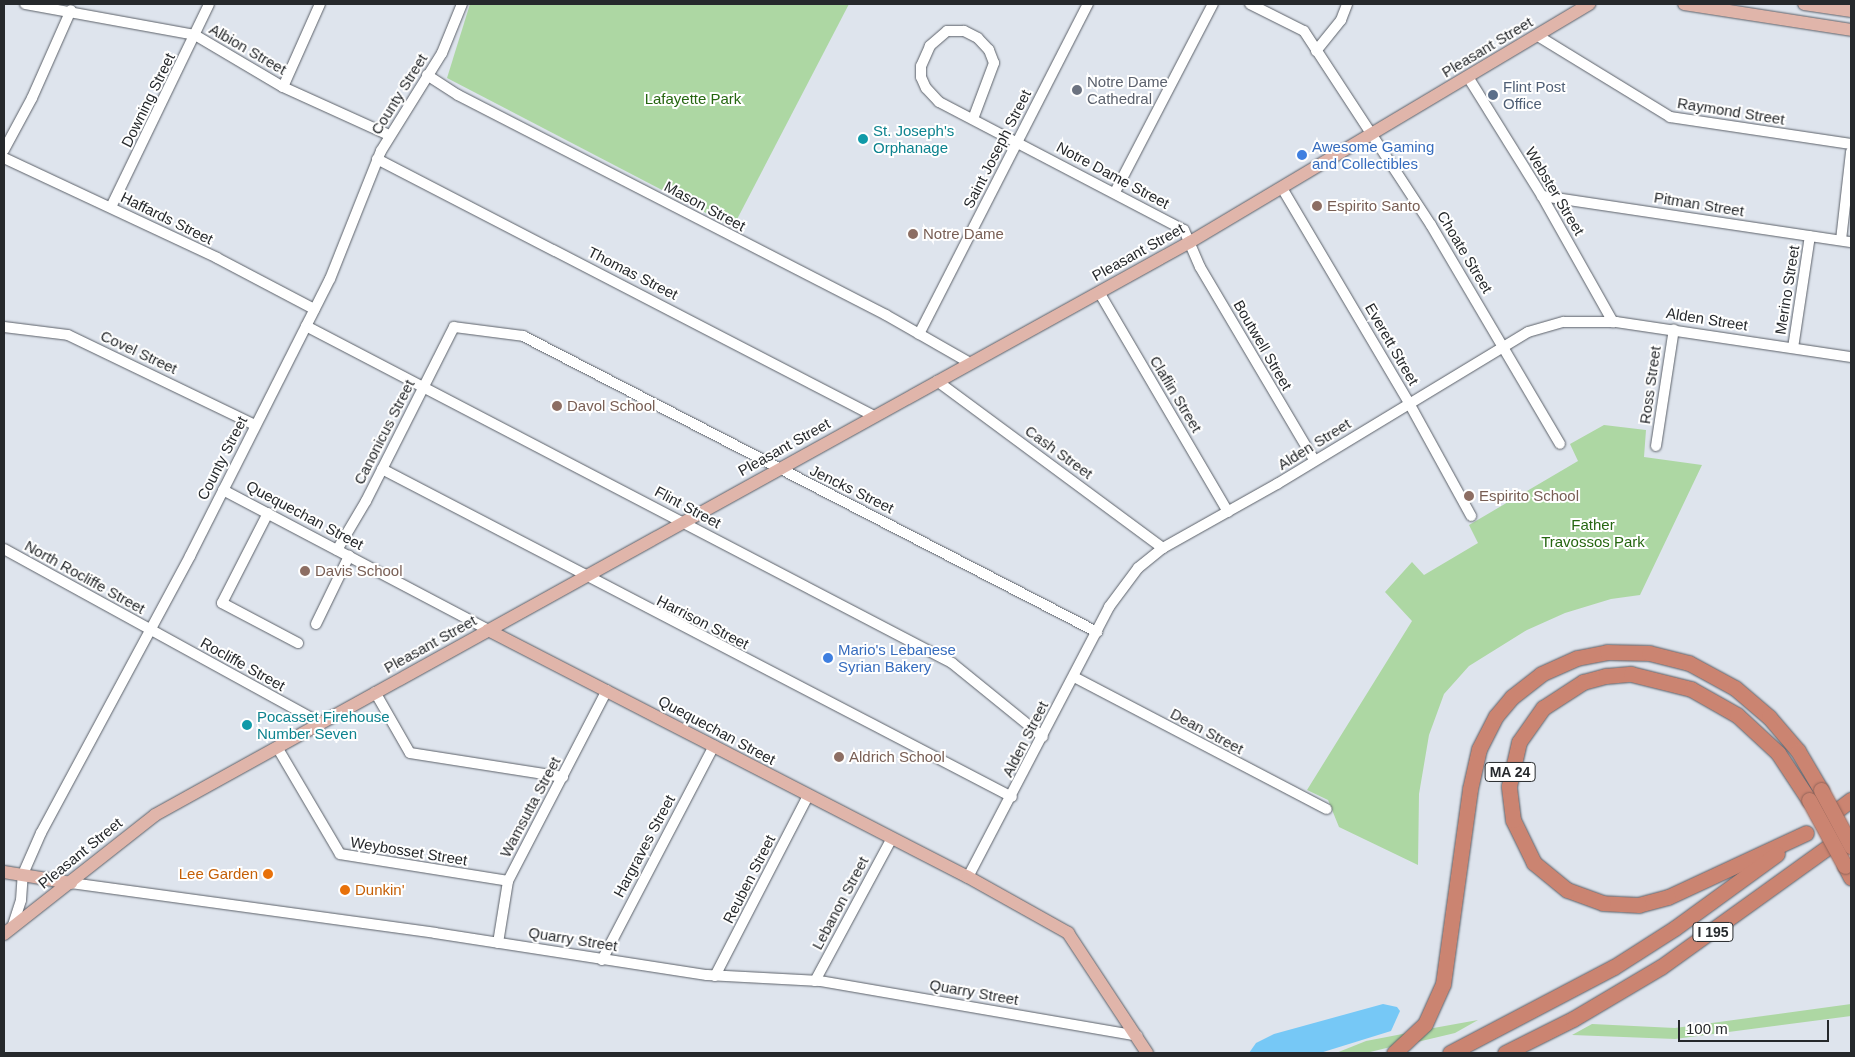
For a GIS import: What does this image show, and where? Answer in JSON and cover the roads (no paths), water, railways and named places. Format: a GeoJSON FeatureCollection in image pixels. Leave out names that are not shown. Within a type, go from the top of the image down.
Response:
{"type":"FeatureCollection","features":[{"type":"Feature","properties":{"kind":"highway"},"geometry":{"type":"LineString","coordinates":[[1400,1049],[1425,1024],[1443,984],[1470,789],[1479,749],[1496,716],[1512,697],[1541,674],[1576,658],[1606,652],[1649,653],[1689,663],[1735,688],[1769,717],[1798,751],[1851,846]]}},
{"type":"Feature","properties":{"kind":"highway","name":"MA 24"},"geometry":{"type":"LineString","coordinates":[[1806,833],[1668,897],[1639,904],[1603,903],[1567,890],[1534,863],[1513,820],[1509,786],[1519,742],[1535,716],[1551,700],[1583,682],[1606,676],[1631,674],[1691,689],[1737,714],[1778,753],[1809,800],[1848,872]]}},
{"type":"Feature","properties":{"kind":"highway","name":"I 195"},"geometry":{"type":"LineString","coordinates":[[1450,1053],[1520,1018],[1645,948],[1851,800]]}},
{"type":"Feature","properties":{"kind":"highway","name":"I 195"},"geometry":{"type":"LineString","coordinates":[[1505,1053],[1568,1022],[1692,946],[1851,831]]}},
{"type":"Feature","properties":{"kind":"main road","name":"Pleasant Street"},"geometry":{"type":"LineString","coordinates":[[8,931],[155,815],[583,576],[1190,242],[1590,4]]}},
{"type":"Feature","properties":{"kind":"main road"},"geometry":{"type":"LineString","coordinates":[[1684,4],[1851,30]]}},
{"type":"Feature","properties":{"kind":"main road"},"geometry":{"type":"LineString","coordinates":[[1804,4],[1851,11]]}},
{"type":"Feature","properties":{"kind":"main road","name":"Quequechan Street"},"geometry":{"type":"LineString","coordinates":[[488,630],[968,877],[1073,936],[1147,1053]]}},
{"type":"Feature","properties":{"kind":"main road","name":"Quarry Street"},"geometry":{"type":"LineString","coordinates":[[4,872],[71,883]]}},
{"type":"Feature","properties":{"kind":"street","name":"Albion Street"},"geometry":{"type":"LineString","coordinates":[[25,4],[71,10],[195,35],[283,87],[389,135]]}},
{"type":"Feature","properties":{"kind":"street","name":"Downing Street"},"geometry":{"type":"LineString","coordinates":[[111,208],[210,4]]}},
{"type":"Feature","properties":{"kind":"street"},"geometry":{"type":"LineString","coordinates":[[283,87],[320,4]]}},
{"type":"Feature","properties":{"kind":"street","name":"County Street"},"geometry":{"type":"LineString","coordinates":[[8,931],[18,912],[23,874],[41,833],[151,631],[223,490],[341,254],[377,159],[389,135],[442,53],[462,4]]}},
{"type":"Feature","properties":{"kind":"street","name":"Saint Joseph Street"},"geometry":{"type":"LineString","coordinates":[[919,334],[1088,4]]}},
{"type":"Feature","properties":{"kind":"street"},"geometry":{"type":"LineString","coordinates":[[1115,192],[1213,4]]}},
{"type":"Feature","properties":{"kind":"street","name":"Choate Street"},"geometry":{"type":"LineString","coordinates":[[1250,4],[1304,31],[1431,225],[1560,444]]}},
{"type":"Feature","properties":{"kind":"street"},"geometry":{"type":"LineString","coordinates":[[1316,51],[1341,20],[1347,4]]}},
{"type":"Feature","properties":{"kind":"street"},"geometry":{"type":"LineString","coordinates":[[4,150],[32,98],[71,10]]}},
{"type":"Feature","properties":{"kind":"street"},"geometry":{"type":"LineString","coordinates":[[947,31],[964,32],[978,38],[989,50],[994,63],[972,119],[939,102],[926,88],[921,77],[921,66],[930,46],[947,31]]}},
{"type":"Feature","properties":{"kind":"street","name":"Raymond Street"},"geometry":{"type":"LineString","coordinates":[[1538,36],[1670,117],[1851,144]]}},
{"type":"Feature","properties":{"kind":"street","name":"Mason Street"},"geometry":{"type":"LineString","coordinates":[[427,75],[458,95],[919,334],[970,363]]}},
{"type":"Feature","properties":{"kind":"street","name":"Webster Street"},"geometry":{"type":"LineString","coordinates":[[1468,77],[1542,196],[1612,322]]}},
{"type":"Feature","properties":{"kind":"street","name":"Notre Dame Street"},"geometry":{"type":"LineString","coordinates":[[972,119],[1115,192],[1184,230],[1190,242]]}},
{"type":"Feature","properties":{"kind":"street"},"geometry":{"type":"LineString","coordinates":[[1840,240],[1851,152]]}},
{"type":"Feature","properties":{"kind":"street","name":"Haffards Street"},"geometry":{"type":"LineString","coordinates":[[4,158],[111,208],[314,309]]}},
{"type":"Feature","properties":{"kind":"street","name":"Thomas Street"},"geometry":{"type":"LineString","coordinates":[[377,159],[874,416]]}},
{"type":"Feature","properties":{"kind":"street","name":"Everett Street"},"geometry":{"type":"LineString","coordinates":[[1282,188],[1409,403],[1471,516]]}},
{"type":"Feature","properties":{"kind":"street","name":"Pitman Street"},"geometry":{"type":"LineString","coordinates":[[1542,196],[1851,242]]}},
{"type":"Feature","properties":{"kind":"street","name":"Merino Street"},"geometry":{"type":"LineString","coordinates":[[1793,348],[1810,236]]}},
{"type":"Feature","properties":{"kind":"street","name":"Boutwell Street"},"geometry":{"type":"LineString","coordinates":[[1190,242],[1200,267],[1314,460]]}},
{"type":"Feature","properties":{"kind":"street","name":"Claflin Street"},"geometry":{"type":"LineString","coordinates":[[1099,292],[1228,512]]}},
{"type":"Feature","properties":{"kind":"street","name":"Alden Street"},"geometry":{"type":"LineString","coordinates":[[968,877],[1012,797],[1097,632],[1128,579],[1163,548],[1228,512],[1409,403],[1544,325],[1612,322],[1674,329],[1851,357]]}},
{"type":"Feature","properties":{"kind":"street","name":"Flint Street"},"geometry":{"type":"LineString","coordinates":[[306,326],[684,521],[952,663],[1042,737]]}},
{"type":"Feature","properties":{"kind":"street","name":"Canonicus Street"},"geometry":{"type":"LineString","coordinates":[[337,550],[382,469],[454,326]]}},
{"type":"Feature","properties":{"kind":"street","name":"Jencks Street"},"geometry":{"type":"LineString","coordinates":[[454,326],[523,336],[777,470],[961,560],[1097,632]]}},
{"type":"Feature","properties":{"kind":"street","name":"Covel Street"},"geometry":{"type":"LineString","coordinates":[[4,327],[68,335],[255,425]]}},
{"type":"Feature","properties":{"kind":"street","name":"Ross Street"},"geometry":{"type":"LineString","coordinates":[[1656,446],[1674,329]]}},
{"type":"Feature","properties":{"kind":"street","name":"Cash Street"},"geometry":{"type":"LineString","coordinates":[[937,381],[1163,548]]}},
{"type":"Feature","properties":{"kind":"street","name":"Harrison Street"},"geometry":{"type":"LineString","coordinates":[[382,469],[583,576],[1012,797]]}},
{"type":"Feature","properties":{"kind":"street","name":"Quequechan Street"},"geometry":{"type":"LineString","coordinates":[[223,490],[488,630]]}},
{"type":"Feature","properties":{"kind":"street"},"geometry":{"type":"LineString","coordinates":[[268,513],[222,603],[298,643]]}},
{"type":"Feature","properties":{"kind":"street","name":"North Rocliffe Street"},"geometry":{"type":"LineString","coordinates":[[4,549],[151,631]]}},
{"type":"Feature","properties":{"kind":"street"},"geometry":{"type":"LineString","coordinates":[[316,624],[349,556]]}},
{"type":"Feature","properties":{"kind":"street","name":"Rocliffe Street"},"geometry":{"type":"LineString","coordinates":[[151,631],[320,723]]}},
{"type":"Feature","properties":{"kind":"street","name":"Dean Street"},"geometry":{"type":"LineString","coordinates":[[1074,677],[1327,809]]}},
{"type":"Feature","properties":{"kind":"street","name":"Wamsutta Street"},"geometry":{"type":"LineString","coordinates":[[498,943],[508,881],[607,690]]}},
{"type":"Feature","properties":{"kind":"street"},"geometry":{"type":"LineString","coordinates":[[375,692],[410,753],[563,776]]}},
{"type":"Feature","properties":{"kind":"street","name":"Hargraves Street"},"geometry":{"type":"LineString","coordinates":[[602,960],[714,746]]}},
{"type":"Feature","properties":{"kind":"street","name":"Weybosset Street"},"geometry":{"type":"LineString","coordinates":[[276,747],[340,854],[508,881]]}},
{"type":"Feature","properties":{"kind":"street","name":"Reuben Street"},"geometry":{"type":"LineString","coordinates":[[716,976],[808,796]]}},
{"type":"Feature","properties":{"kind":"street","name":"Lebanon Street"},"geometry":{"type":"LineString","coordinates":[[815,981],[892,838]]}},
{"type":"Feature","properties":{"kind":"street","name":"Quarry Street"},"geometry":{"type":"LineString","coordinates":[[71,883],[498,943],[716,976],[815,981],[1136,1036]]}},
{"type":"Feature","properties":{"kind":"water"},"geometry":{"type":"Polygon","coordinates":[[[1383,1004],[1397,1007],[1400,1011],[1391,1031],[1320,1053],[1249,1053],[1256,1043],[1274,1034],[1383,1004]]]}},
{"type":"Feature","properties":{"kind":"place","name":"Notre Dame Cathedral"},"geometry":{"type":"Point","coordinates":[1077,90]}},
{"type":"Feature","properties":{"kind":"place","name":"Flint Post Office"},"geometry":{"type":"Point","coordinates":[1493,95]}},
{"type":"Feature","properties":{"kind":"place","name":"St. Joseph's Orphanage"},"geometry":{"type":"Point","coordinates":[863,139]}},
{"type":"Feature","properties":{"kind":"place","name":"Awesome Gaming and Collectibles"},"geometry":{"type":"Point","coordinates":[1302,155]}},
{"type":"Feature","properties":{"kind":"place","name":"Espirito Santo"},"geometry":{"type":"Point","coordinates":[1317,206]}},
{"type":"Feature","properties":{"kind":"place","name":"Notre Dame"},"geometry":{"type":"Point","coordinates":[913,234]}},
{"type":"Feature","properties":{"kind":"place","name":"Davol School"},"geometry":{"type":"Point","coordinates":[557,406]}},
{"type":"Feature","properties":{"kind":"place","name":"Espirito School"},"geometry":{"type":"Point","coordinates":[1469,496]}},
{"type":"Feature","properties":{"kind":"place","name":"Davis School"},"geometry":{"type":"Point","coordinates":[305,571]}},
{"type":"Feature","properties":{"kind":"place","name":"Mario's Lebanese Syrian Bakery"},"geometry":{"type":"Point","coordinates":[828,658]}},
{"type":"Feature","properties":{"kind":"place","name":"Pocasset Firehouse Number Seven"},"geometry":{"type":"Point","coordinates":[247,725]}},
{"type":"Feature","properties":{"kind":"place","name":"Aldrich School"},"geometry":{"type":"Point","coordinates":[839,757]}},
{"type":"Feature","properties":{"kind":"place","name":"Lee Garden"},"geometry":{"type":"Point","coordinates":[268,874]}},
{"type":"Feature","properties":{"kind":"place","name":"Dunkin'"},"geometry":{"type":"Point","coordinates":[345,890]}},
{"type":"Feature","properties":{"kind":"park label","name":"Lafayette Park"},"geometry":{"type":"Point","coordinates":[693,99]}},
{"type":"Feature","properties":{"kind":"park label","name":"Father Travossos Park"},"geometry":{"type":"Point","coordinates":[1593,532]}}]}
